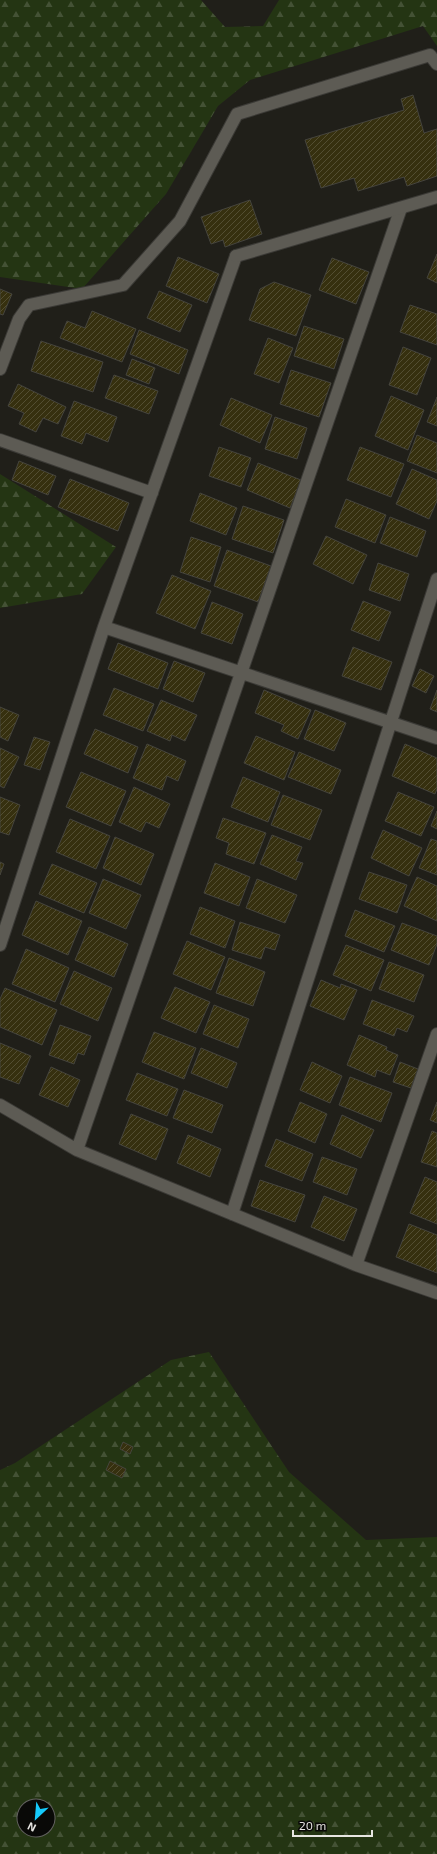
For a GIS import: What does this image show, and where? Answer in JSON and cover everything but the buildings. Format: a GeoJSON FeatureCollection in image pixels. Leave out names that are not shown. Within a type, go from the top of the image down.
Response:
{"type":"FeatureCollection","features":[{"type":"Feature","properties":{"kind":"street"},"geometry":{"type":"LineString","coordinates":[[0,369],[19,319],[29,304],[123,284],[180,221],[237,114],[430,56],[437,64]]}},
{"type":"Feature","properties":{"kind":"street"},"geometry":{"type":"LineString","coordinates":[[0,945],[104,627],[236,256],[437,197]]}},
{"type":"Feature","properties":{"kind":"street"},"geometry":{"type":"LineString","coordinates":[[77,1150],[400,208]]}},
{"type":"Feature","properties":{"kind":"street"},"geometry":{"type":"LineString","coordinates":[[0,440],[152,493]]}},
{"type":"Feature","properties":{"kind":"street"},"geometry":{"type":"LineString","coordinates":[[232,1214],[437,579]]}},
{"type":"Feature","properties":{"kind":"street"},"geometry":{"type":"LineString","coordinates":[[104,627],[437,738]]}},
{"type":"Feature","properties":{"kind":"street"},"geometry":{"type":"LineString","coordinates":[[356,1265],[437,1034]]}},
{"type":"Feature","properties":{"kind":"street"},"geometry":{"type":"LineString","coordinates":[[0,1105],[77,1150],[356,1265],[437,1293]]}},
{"type":"Feature","properties":{"kind":"green space"},"geometry":{"type":"Polygon","coordinates":[[[0,0],[201,0],[225,27],[263,26],[279,0],[437,0],[437,46],[423,26],[250,80],[218,106],[166,194],[82,289],[0,277],[0,0]]]}},
{"type":"Feature","properties":{"kind":"green space"},"geometry":{"type":"Polygon","coordinates":[[[0,474],[116,547],[82,594],[0,608],[0,474]]]}},
{"type":"Feature","properties":{"kind":"green space"},"geometry":{"type":"Polygon","coordinates":[[[209,1352],[289,1472],[366,1540],[437,1537],[437,1854],[0,1854],[0,1470],[15,1463],[171,1360],[209,1352]]]}}]}
